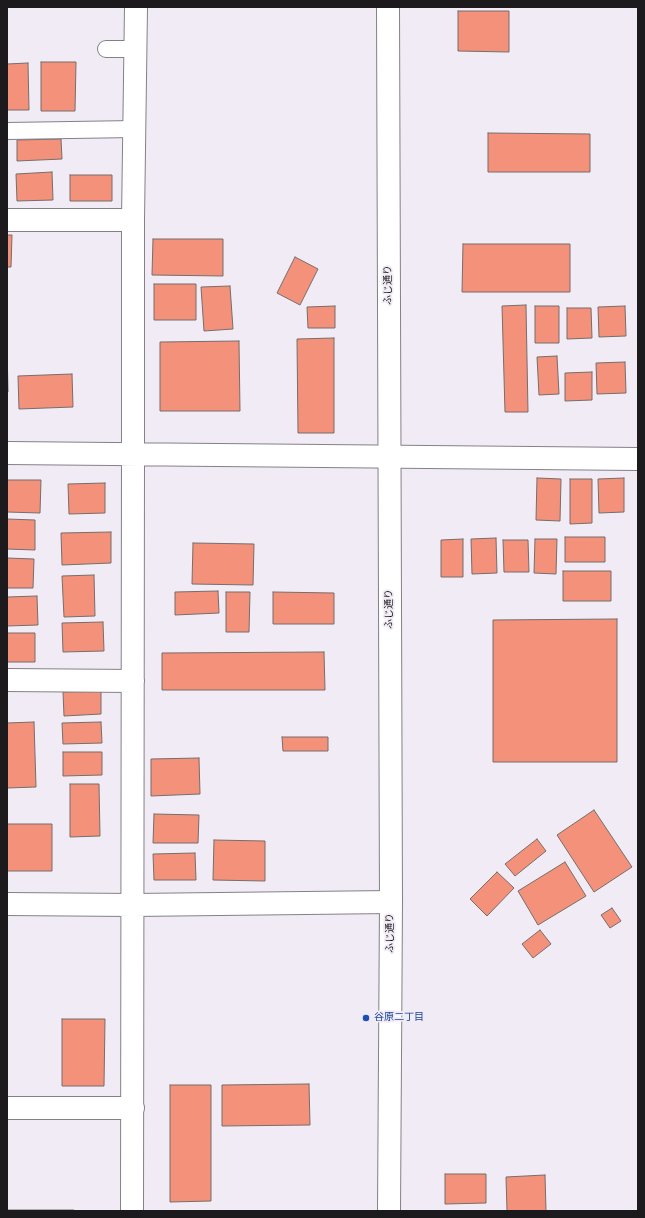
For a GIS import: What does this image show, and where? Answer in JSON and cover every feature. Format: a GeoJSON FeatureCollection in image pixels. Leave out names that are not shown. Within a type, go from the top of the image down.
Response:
{"type":"FeatureCollection","features":[{"type":"Feature","properties":{"kind":"street"},"geometry":{"type":"LineString","coordinates":[[132,1211],[133,220],[136,7]]}},
{"type":"Feature","properties":{"kind":"street","name":"ふじ通り"},"geometry":{"type":"LineString","coordinates":[[388,7],[391,902],[389,1211]]}},
{"type":"Feature","properties":{"kind":"street"},"geometry":{"type":"LineString","coordinates":[[7,220],[133,220]]}},
{"type":"Feature","properties":{"kind":"street"},"geometry":{"type":"LineString","coordinates":[[7,453],[638,459]]}},
{"type":"Feature","properties":{"kind":"street"},"geometry":{"type":"LineString","coordinates":[[7,680],[133,681]]}},
{"type":"Feature","properties":{"kind":"street"},"geometry":{"type":"LineString","coordinates":[[7,904],[133,905],[391,902]]}},
{"type":"Feature","properties":{"kind":"street"},"geometry":{"type":"LineString","coordinates":[[7,1108],[133,1108]]}},
{"type":"Feature","properties":{"kind":"lane"},"geometry":{"type":"LineString","coordinates":[[106,49],[136,49]]}},
{"type":"Feature","properties":{"kind":"lane"},"geometry":{"type":"LineString","coordinates":[[7,131],[135,128]]}},
{"type":"Feature","properties":{"kind":"building"},"geometry":{"type":"Polygon","coordinates":[[[458,11],[509,11],[509,52],[458,51],[458,11]]]}},
{"type":"Feature","properties":{"kind":"building"},"geometry":{"type":"Polygon","coordinates":[[[41,62],[76,62],[75,111],[41,111],[41,62]]]}},
{"type":"Feature","properties":{"kind":"building"},"geometry":{"type":"Polygon","coordinates":[[[28,63],[29,110],[7,110],[7,64],[28,63]]]}},
{"type":"Feature","properties":{"kind":"building"},"geometry":{"type":"Polygon","coordinates":[[[488,133],[590,134],[590,172],[488,172],[488,133]]]}},
{"type":"Feature","properties":{"kind":"building"},"geometry":{"type":"Polygon","coordinates":[[[61,139],[62,159],[17,161],[17,140],[61,139]]]}},
{"type":"Feature","properties":{"kind":"building"},"geometry":{"type":"Polygon","coordinates":[[[52,172],[53,200],[17,201],[16,174],[52,172]]]}},
{"type":"Feature","properties":{"kind":"building"},"geometry":{"type":"Polygon","coordinates":[[[70,175],[112,175],[112,201],[70,201],[70,175]]]}},
{"type":"Feature","properties":{"kind":"building"},"geometry":{"type":"Polygon","coordinates":[[[7,235],[12,235],[11,267],[7,267],[7,235]]]}},
{"type":"Feature","properties":{"kind":"building"},"geometry":{"type":"Polygon","coordinates":[[[153,239],[223,239],[223,276],[152,275],[153,239]]]}},
{"type":"Feature","properties":{"kind":"building"},"geometry":{"type":"Polygon","coordinates":[[[463,244],[570,244],[570,292],[462,292],[463,244]]]}},
{"type":"Feature","properties":{"kind":"building"},"geometry":{"type":"Polygon","coordinates":[[[295,257],[318,269],[300,305],[277,293],[295,257]]]}},
{"type":"Feature","properties":{"kind":"building"},"geometry":{"type":"Polygon","coordinates":[[[154,284],[196,284],[196,320],[154,320],[154,284]]]}},
{"type":"Feature","properties":{"kind":"building"},"geometry":{"type":"Polygon","coordinates":[[[230,286],[233,329],[204,331],[201,287],[230,286]]]}},
{"type":"Feature","properties":{"kind":"building"},"geometry":{"type":"Polygon","coordinates":[[[526,305],[528,412],[505,412],[502,306],[526,305]]]}},
{"type":"Feature","properties":{"kind":"building"},"geometry":{"type":"Polygon","coordinates":[[[335,306],[335,328],[308,328],[307,307],[335,306]]]}},
{"type":"Feature","properties":{"kind":"building"},"geometry":{"type":"Polygon","coordinates":[[[535,306],[559,306],[559,343],[535,343],[535,306]]]}},
{"type":"Feature","properties":{"kind":"building"},"geometry":{"type":"Polygon","coordinates":[[[625,306],[626,336],[599,337],[598,307],[625,306]]]}},
{"type":"Feature","properties":{"kind":"building"},"geometry":{"type":"Polygon","coordinates":[[[567,308],[591,308],[592,338],[567,339],[567,308]]]}},
{"type":"Feature","properties":{"kind":"building"},"geometry":{"type":"Polygon","coordinates":[[[334,338],[334,433],[298,433],[297,339],[334,338]]]}},
{"type":"Feature","properties":{"kind":"building"},"geometry":{"type":"Polygon","coordinates":[[[239,341],[240,411],[160,411],[160,342],[239,341]]]}},
{"type":"Feature","properties":{"kind":"building"},"geometry":{"type":"Polygon","coordinates":[[[7,346],[8,392],[7,392],[7,346]]]}},
{"type":"Feature","properties":{"kind":"building"},"geometry":{"type":"Polygon","coordinates":[[[557,356],[559,394],[539,395],[537,357],[557,356]]]}},
{"type":"Feature","properties":{"kind":"building"},"geometry":{"type":"Polygon","coordinates":[[[625,362],[626,393],[597,394],[596,363],[625,362]]]}},
{"type":"Feature","properties":{"kind":"building"},"geometry":{"type":"Polygon","coordinates":[[[592,372],[592,400],[565,401],[565,373],[592,372]]]}},
{"type":"Feature","properties":{"kind":"building"},"geometry":{"type":"Polygon","coordinates":[[[72,374],[73,407],[19,409],[18,376],[72,374]]]}},
{"type":"Feature","properties":{"kind":"building"},"geometry":{"type":"Polygon","coordinates":[[[537,478],[561,479],[560,521],[536,520],[537,478]]]}},
{"type":"Feature","properties":{"kind":"building"},"geometry":{"type":"Polygon","coordinates":[[[624,478],[624,512],[599,513],[598,479],[624,478]]]}},
{"type":"Feature","properties":{"kind":"building"},"geometry":{"type":"Polygon","coordinates":[[[570,479],[592,479],[592,523],[570,524],[570,479]]]}},
{"type":"Feature","properties":{"kind":"building"},"geometry":{"type":"Polygon","coordinates":[[[7,480],[41,480],[40,513],[7,512],[7,480]]]}},
{"type":"Feature","properties":{"kind":"building"},"geometry":{"type":"Polygon","coordinates":[[[105,483],[105,513],[69,514],[68,484],[105,483]]]}},
{"type":"Feature","properties":{"kind":"building"},"geometry":{"type":"Polygon","coordinates":[[[7,519],[35,520],[35,550],[7,549],[7,519]]]}},
{"type":"Feature","properties":{"kind":"building"},"geometry":{"type":"Polygon","coordinates":[[[111,532],[111,563],[62,565],[61,533],[111,532]]]}},
{"type":"Feature","properties":{"kind":"building"},"geometry":{"type":"Polygon","coordinates":[[[565,537],[605,537],[605,562],[565,562],[565,537]]]}},
{"type":"Feature","properties":{"kind":"building"},"geometry":{"type":"Polygon","coordinates":[[[496,538],[497,573],[472,574],[471,539],[496,538]]]}},
{"type":"Feature","properties":{"kind":"building"},"geometry":{"type":"Polygon","coordinates":[[[463,539],[463,577],[441,577],[441,540],[463,539]]]}},
{"type":"Feature","properties":{"kind":"building"},"geometry":{"type":"Polygon","coordinates":[[[535,539],[557,539],[556,574],[534,573],[535,539]]]}},
{"type":"Feature","properties":{"kind":"building"},"geometry":{"type":"Polygon","coordinates":[[[503,540],[528,540],[529,572],[504,572],[503,540]]]}},
{"type":"Feature","properties":{"kind":"building"},"geometry":{"type":"Polygon","coordinates":[[[193,543],[254,544],[253,585],[192,584],[193,543]]]}},
{"type":"Feature","properties":{"kind":"building"},"geometry":{"type":"Polygon","coordinates":[[[7,558],[34,559],[33,588],[7,588],[7,558]]]}},
{"type":"Feature","properties":{"kind":"building"},"geometry":{"type":"Polygon","coordinates":[[[563,571],[611,571],[611,601],[563,601],[563,571]]]}},
{"type":"Feature","properties":{"kind":"building"},"geometry":{"type":"Polygon","coordinates":[[[94,575],[95,616],[64,617],[62,576],[94,575]]]}},
{"type":"Feature","properties":{"kind":"building"},"geometry":{"type":"Polygon","coordinates":[[[218,591],[219,613],[175,615],[175,592],[218,591]]]}},
{"type":"Feature","properties":{"kind":"building"},"geometry":{"type":"Polygon","coordinates":[[[226,592],[250,592],[249,632],[226,632],[226,592]]]}},
{"type":"Feature","properties":{"kind":"building"},"geometry":{"type":"Polygon","coordinates":[[[273,592],[334,593],[334,624],[273,624],[273,592]]]}},
{"type":"Feature","properties":{"kind":"building"},"geometry":{"type":"Polygon","coordinates":[[[37,596],[38,625],[7,626],[7,597],[37,596]]]}},
{"type":"Feature","properties":{"kind":"building"},"geometry":{"type":"Polygon","coordinates":[[[617,619],[617,762],[493,762],[493,620],[617,619]]]}},
{"type":"Feature","properties":{"kind":"building"},"geometry":{"type":"Polygon","coordinates":[[[103,622],[104,651],[63,652],[62,623],[103,622]]]}},
{"type":"Feature","properties":{"kind":"building"},"geometry":{"type":"Polygon","coordinates":[[[7,633],[35,633],[35,662],[7,662],[7,633]]]}},
{"type":"Feature","properties":{"kind":"building"},"geometry":{"type":"Polygon","coordinates":[[[324,652],[325,690],[162,690],[162,653],[324,652]]]}},
{"type":"Feature","properties":{"kind":"building"},"geometry":{"type":"Polygon","coordinates":[[[101,691],[101,714],[64,716],[63,692],[101,691]]]}},
{"type":"Feature","properties":{"kind":"building"},"geometry":{"type":"Polygon","coordinates":[[[34,722],[36,787],[7,788],[7,723],[34,722]]]}},
{"type":"Feature","properties":{"kind":"building"},"geometry":{"type":"Polygon","coordinates":[[[101,722],[102,743],[63,744],[62,723],[101,722]]]}},
{"type":"Feature","properties":{"kind":"building"},"geometry":{"type":"Polygon","coordinates":[[[282,737],[328,737],[328,751],[283,751],[282,737]]]}},
{"type":"Feature","properties":{"kind":"building"},"geometry":{"type":"Polygon","coordinates":[[[63,752],[102,752],[102,775],[63,776],[63,752]]]}},
{"type":"Feature","properties":{"kind":"building"},"geometry":{"type":"Polygon","coordinates":[[[199,758],[200,794],[151,796],[151,759],[199,758]]]}},
{"type":"Feature","properties":{"kind":"building"},"geometry":{"type":"Polygon","coordinates":[[[70,784],[99,784],[100,836],[70,837],[70,784]]]}},
{"type":"Feature","properties":{"kind":"building"},"geometry":{"type":"Polygon","coordinates":[[[594,810],[632,867],[594,892],[557,835],[594,810]]]}},
{"type":"Feature","properties":{"kind":"building"},"geometry":{"type":"Polygon","coordinates":[[[154,814],[199,815],[198,843],[153,843],[154,814]]]}},
{"type":"Feature","properties":{"kind":"building"},"geometry":{"type":"Polygon","coordinates":[[[7,824],[52,824],[52,871],[7,871],[7,824]]]}},
{"type":"Feature","properties":{"kind":"building"},"geometry":{"type":"Polygon","coordinates":[[[537,839],[546,851],[515,876],[505,864],[537,839]]]}},
{"type":"Feature","properties":{"kind":"building"},"geometry":{"type":"Polygon","coordinates":[[[214,840],[265,841],[265,881],[213,880],[214,840]]]}},
{"type":"Feature","properties":{"kind":"building"},"geometry":{"type":"Polygon","coordinates":[[[195,853],[196,880],[154,880],[153,854],[195,853]]]}},
{"type":"Feature","properties":{"kind":"building"},"geometry":{"type":"Polygon","coordinates":[[[565,862],[586,896],[538,925],[518,891],[565,862]]]}},
{"type":"Feature","properties":{"kind":"building"},"geometry":{"type":"Polygon","coordinates":[[[497,872],[514,888],[487,916],[470,899],[497,872]]]}},
{"type":"Feature","properties":{"kind":"building"},"geometry":{"type":"Polygon","coordinates":[[[612,908],[621,921],[610,928],[601,915],[612,908]]]}},
{"type":"Feature","properties":{"kind":"building"},"geometry":{"type":"Polygon","coordinates":[[[540,930],[551,944],[533,958],[522,944],[540,930]]]}},
{"type":"Feature","properties":{"kind":"building"},"geometry":{"type":"Polygon","coordinates":[[[62,1019],[105,1019],[104,1086],[62,1086],[62,1019]]]}},
{"type":"Feature","properties":{"kind":"building"},"geometry":{"type":"Polygon","coordinates":[[[309,1084],[310,1125],[222,1126],[222,1085],[309,1084]]]}},
{"type":"Feature","properties":{"kind":"building"},"geometry":{"type":"Polygon","coordinates":[[[170,1085],[211,1085],[211,1201],[170,1202],[170,1085]]]}},
{"type":"Feature","properties":{"kind":"building"},"geometry":{"type":"Polygon","coordinates":[[[445,1174],[486,1174],[486,1203],[445,1204],[445,1174]]]}},
{"type":"Feature","properties":{"kind":"building"},"geometry":{"type":"Polygon","coordinates":[[[545,1175],[546,1211],[507,1211],[506,1177],[545,1175]]]}},
{"type":"Feature","properties":{"kind":"building"},"geometry":{"type":"Polygon","coordinates":[[[74,1210],[74,1211],[7,1211],[74,1210]]]}},
{"type":"Feature","properties":{"kind":"place","name":"谷原二丁目"},"geometry":{"type":"Point","coordinates":[366,1018]}}]}
